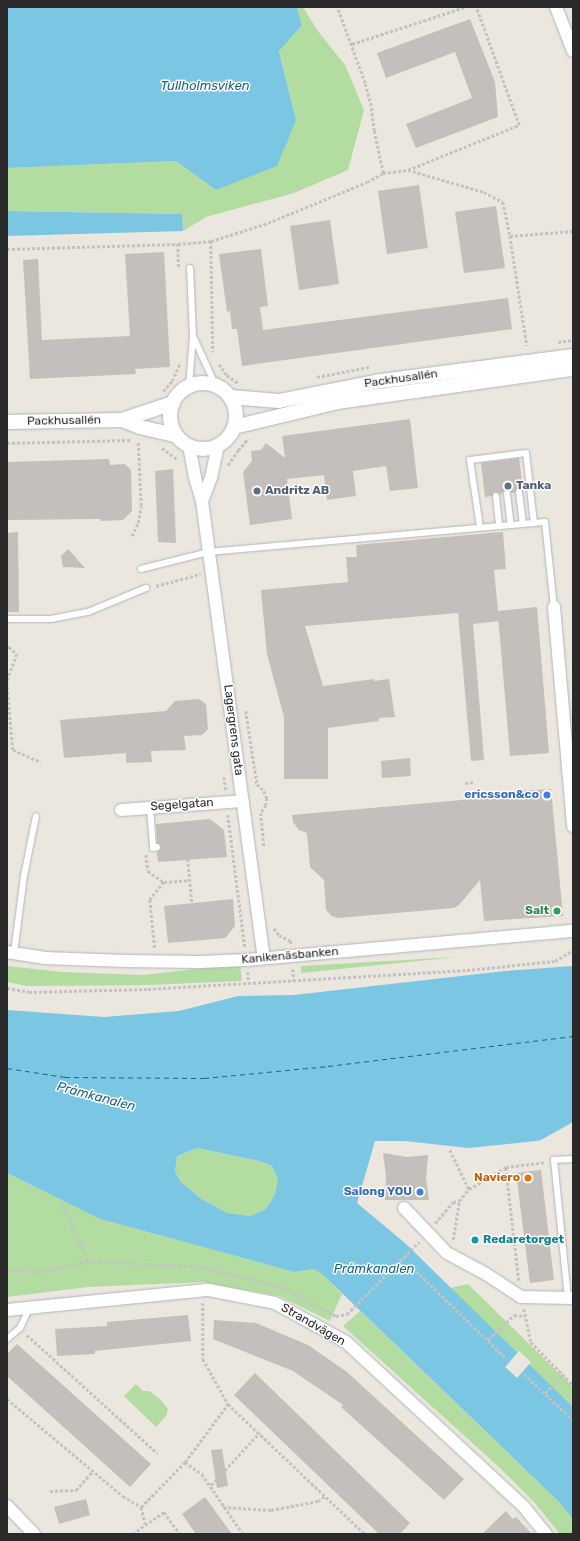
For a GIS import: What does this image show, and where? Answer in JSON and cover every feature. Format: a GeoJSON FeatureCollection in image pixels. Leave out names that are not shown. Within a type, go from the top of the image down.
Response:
{"type":"FeatureCollection","features":[{"type":"Feature","properties":{"kind":"street"},"geometry":{"type":"LineString","coordinates":[[556,7],[573,52]]}},
{"type":"Feature","properties":{"kind":"street","name":"Packhusallén"},"geometry":{"type":"LineString","coordinates":[[230,397],[279,401],[381,381],[573,356]]}},
{"type":"Feature","properties":{"kind":"street","name":"Packhusallén"},"geometry":{"type":"LineString","coordinates":[[234,427],[337,402],[573,369]]}},
{"type":"Feature","properties":{"kind":"street"},"geometry":{"type":"LineString","coordinates":[[198,383],[216,386],[230,397],[235,407],[236,417],[234,427],[230,435],[218,445],[209,448],[189,446],[176,435],[170,419],[173,403],[182,390],[189,386],[198,383]]}},
{"type":"Feature","properties":{"kind":"street","name":"Packhusallén"},"geometry":{"type":"LineString","coordinates":[[7,422],[122,420],[173,403]]}},
{"type":"Feature","properties":{"kind":"street","name":"Packhusallén"},"geometry":{"type":"LineString","coordinates":[[122,420],[140,427],[176,435]]}},
{"type":"Feature","properties":{"kind":"street","name":"Lagergrens gata"},"geometry":{"type":"LineString","coordinates":[[202,501],[211,478],[218,445]]}},
{"type":"Feature","properties":{"kind":"street","name":"Lagergrens gata"},"geometry":{"type":"LineString","coordinates":[[189,446],[196,481],[202,501],[208,552],[222,638],[242,800],[264,958]]}},
{"type":"Feature","properties":{"kind":"street"},"geometry":{"type":"LineString","coordinates":[[554,607],[570,773],[573,826]]}},
{"type":"Feature","properties":{"kind":"street","name":"Segelgatan"},"geometry":{"type":"LineString","coordinates":[[121,810],[242,800]]}},
{"type":"Feature","properties":{"kind":"street","name":"Kanikenäsbanken"},"geometry":{"type":"LineString","coordinates":[[11,953],[44,958],[200,962],[291,956],[573,931]]}},
{"type":"Feature","properties":{"kind":"street"},"geometry":{"type":"LineString","coordinates":[[404,1208],[425,1235],[447,1253],[486,1274],[520,1297],[570,1298]]}},
{"type":"Feature","properties":{"kind":"street","name":"Strandvägen"},"geometry":{"type":"LineString","coordinates":[[7,1310],[209,1290],[275,1303],[346,1342],[524,1507],[546,1534]]}},
{"type":"Feature","properties":{"kind":"street"},"geometry":{"type":"LineString","coordinates":[[7,1506],[34,1534]]}},
{"type":"Feature","properties":{"kind":"lane"},"geometry":{"type":"LineString","coordinates":[[189,386],[193,336],[190,268]]}},
{"type":"Feature","properties":{"kind":"lane"},"geometry":{"type":"LineString","coordinates":[[193,336],[216,386]]}},
{"type":"Feature","properties":{"kind":"lane"},"geometry":{"type":"LineString","coordinates":[[480,527],[470,460],[489,460],[526,453],[534,523]]}},
{"type":"Feature","properties":{"kind":"lane"},"geometry":{"type":"LineString","coordinates":[[519,492],[522,524]]}},
{"type":"Feature","properties":{"kind":"lane"},"geometry":{"type":"LineString","coordinates":[[507,494],[511,525]]}},
{"type":"Feature","properties":{"kind":"lane"},"geometry":{"type":"LineString","coordinates":[[496,496],[499,526]]}},
{"type":"Feature","properties":{"kind":"lane"},"geometry":{"type":"LineString","coordinates":[[142,569],[208,552],[545,522],[554,607]]}},
{"type":"Feature","properties":{"kind":"lane"},"geometry":{"type":"LineString","coordinates":[[7,619],[51,619],[88,612],[146,588]]}},
{"type":"Feature","properties":{"kind":"lane"},"geometry":{"type":"LineString","coordinates":[[150,807],[153,848],[157,847]]}},
{"type":"Feature","properties":{"kind":"lane"},"geometry":{"type":"LineString","coordinates":[[11,953],[36,816]]}},
{"type":"Feature","properties":{"kind":"lane"},"geometry":{"type":"LineString","coordinates":[[570,1298],[554,1160],[573,1158]]}},
{"type":"Feature","properties":{"kind":"lane"},"geometry":{"type":"LineString","coordinates":[[7,1339],[20,1328],[29,1309]]}},
{"type":"Feature","properties":{"kind":"path"},"geometry":{"type":"LineString","coordinates":[[337,7],[352,44],[371,106],[374,131],[383,173]]}},
{"type":"Feature","properties":{"kind":"path"},"geometry":{"type":"LineString","coordinates":[[352,44],[465,7]]}},
{"type":"Feature","properties":{"kind":"path"},"geometry":{"type":"LineString","coordinates":[[7,249],[178,244],[211,241],[268,223],[367,182],[383,173],[408,170],[519,125],[476,7]]}},
{"type":"Feature","properties":{"kind":"path"},"geometry":{"type":"LineString","coordinates":[[408,170],[484,192],[503,202],[510,236],[527,346]]}},
{"type":"Feature","properties":{"kind":"path"},"geometry":{"type":"LineString","coordinates":[[510,236],[573,230]]}},
{"type":"Feature","properties":{"kind":"path"},"geometry":{"type":"LineString","coordinates":[[211,241],[213,352]]}},
{"type":"Feature","properties":{"kind":"path"},"geometry":{"type":"LineString","coordinates":[[211,478],[221,479],[238,450],[252,437]]}},
{"type":"Feature","properties":{"kind":"path"},"geometry":{"type":"LineString","coordinates":[[7,443],[118,439],[138,441],[141,506],[138,523],[132,536]]}},
{"type":"Feature","properties":{"kind":"path"},"geometry":{"type":"LineString","coordinates":[[146,588],[211,572]]}},
{"type":"Feature","properties":{"kind":"path"},"geometry":{"type":"LineString","coordinates":[[7,647],[17,654],[7,682],[13,750],[41,762]]}},
{"type":"Feature","properties":{"kind":"path"},"geometry":{"type":"LineString","coordinates":[[245,707],[257,784],[264,791],[267,798],[266,806],[261,813],[265,854]]}},
{"type":"Feature","properties":{"kind":"path"},"geometry":{"type":"LineString","coordinates":[[465,783],[475,782]]}},
{"type":"Feature","properties":{"kind":"path"},"geometry":{"type":"LineString","coordinates":[[146,852],[148,872],[164,882],[190,880]]}},
{"type":"Feature","properties":{"kind":"path"},"geometry":{"type":"LineString","coordinates":[[188,860],[192,903]]}},
{"type":"Feature","properties":{"kind":"path"},"geometry":{"type":"LineString","coordinates":[[154,947],[150,900],[164,882]]}},
{"type":"Feature","properties":{"kind":"path"},"geometry":{"type":"LineString","coordinates":[[273,924],[279,935],[290,941],[294,981]]}},
{"type":"Feature","properties":{"kind":"path"},"geometry":{"type":"LineString","coordinates":[[7,988],[29,992],[148,989],[467,970],[555,960],[573,950]]}},
{"type":"Feature","properties":{"kind":"path"},"geometry":{"type":"LineString","coordinates":[[450,1150],[469,1189]]}},
{"type":"Feature","properties":{"kind":"path"},"geometry":{"type":"LineString","coordinates":[[447,1253],[452,1246],[459,1201],[469,1189],[506,1168],[554,1160]]}},
{"type":"Feature","properties":{"kind":"path"},"geometry":{"type":"LineString","coordinates":[[506,1168],[520,1297],[531,1342],[573,1385]]}},
{"type":"Feature","properties":{"kind":"path"},"geometry":{"type":"LineString","coordinates":[[7,1270],[41,1272],[89,1261],[204,1267],[285,1288],[336,1316],[347,1314],[425,1235],[453,1202],[459,1201]]}},
{"type":"Feature","properties":{"kind":"path"},"geometry":{"type":"LineString","coordinates":[[62,1203],[89,1261]]}},
{"type":"Feature","properties":{"kind":"path"},"geometry":{"type":"LineString","coordinates":[[413,1268],[507,1359]]}},
{"type":"Feature","properties":{"kind":"path"},"geometry":{"type":"LineString","coordinates":[[203,1291],[203,1359],[228,1404],[365,1534]]}},
{"type":"Feature","properties":{"kind":"path"},"geometry":{"type":"LineString","coordinates":[[488,1340],[514,1315],[525,1316]]}},
{"type":"Feature","properties":{"kind":"path"},"geometry":{"type":"LineString","coordinates":[[20,1328],[157,1453]]}},
{"type":"Feature","properties":{"kind":"path"},"geometry":{"type":"LineString","coordinates":[[531,1349],[535,1345]]}},
{"type":"Feature","properties":{"kind":"path"},"geometry":{"type":"LineString","coordinates":[[524,1374],[573,1420]]}},
{"type":"Feature","properties":{"kind":"path"},"geometry":{"type":"LineString","coordinates":[[544,1393],[563,1374]]}},
{"type":"Feature","properties":{"kind":"path"},"geometry":{"type":"LineString","coordinates":[[7,1399],[123,1496],[141,1507],[145,1525]]}},
{"type":"Feature","properties":{"kind":"path"},"geometry":{"type":"LineString","coordinates":[[141,1507],[185,1462],[228,1404]]}},
{"type":"Feature","properties":{"kind":"path"},"geometry":{"type":"LineString","coordinates":[[211,1485],[259,1434]]}},
{"type":"Feature","properties":{"kind":"path"},"geometry":{"type":"LineString","coordinates":[[185,1462],[202,1474],[211,1485],[223,1506],[243,1534]]}},
{"type":"Feature","properties":{"kind":"path"},"geometry":{"type":"LineString","coordinates":[[50,1491],[76,1490],[93,1471]]}},
{"type":"Feature","properties":{"kind":"path"},"geometry":{"type":"LineString","coordinates":[[223,1506],[271,1510],[318,1501],[325,1496]]}},
{"type":"Feature","properties":{"kind":"path"},"geometry":{"type":"LineString","coordinates":[[133,1534],[164,1512],[180,1534]]}},
{"type":"Feature","properties":{"kind":"green space"},"geometry":{"type":"Polygon","coordinates":[[[297,7],[303,7],[317,30],[345,65],[364,110],[348,170],[294,193],[206,217],[183,231],[182,214],[7,211],[7,168],[176,161],[216,190],[296,120],[279,50],[302,25],[297,7]]]}},
{"type":"Feature","properties":{"kind":"green space"},"geometry":{"type":"Polygon","coordinates":[[[457,957],[301,973],[301,966],[457,957]]]}},
{"type":"Feature","properties":{"kind":"green space"},"geometry":{"type":"Polygon","coordinates":[[[240,964],[242,981],[148,985],[27,986],[7,982],[7,966],[62,972],[143,975],[240,964]]]}},
{"type":"Feature","properties":{"kind":"green space"},"geometry":{"type":"Polygon","coordinates":[[[197,1148],[260,1161],[272,1166],[278,1179],[275,1194],[266,1209],[250,1216],[227,1213],[200,1198],[181,1182],[175,1172],[177,1156],[197,1148]]]}},
{"type":"Feature","properties":{"kind":"green space"},"geometry":{"type":"Polygon","coordinates":[[[7,1173],[100,1219],[294,1272],[314,1269],[322,1274],[342,1294],[330,1321],[279,1296],[204,1282],[88,1287],[7,1297],[7,1173]]]}},
{"type":"Feature","properties":{"kind":"green space"},"geometry":{"type":"Polygon","coordinates":[[[468,1284],[573,1387],[573,1407],[450,1288],[468,1284]]]}},
{"type":"Feature","properties":{"kind":"green space"},"geometry":{"type":"Polygon","coordinates":[[[360,1311],[558,1501],[573,1519],[573,1534],[560,1534],[534,1502],[500,1468],[343,1326],[360,1311]]]}},
{"type":"Feature","properties":{"kind":"green space"},"geometry":{"type":"Polygon","coordinates":[[[136,1384],[143,1391],[149,1391],[161,1400],[168,1409],[166,1416],[156,1427],[124,1396],[136,1384]]]}},
{"type":"Feature","properties":{"kind":"water","name":"Tullholmsviken"},"geometry":{"type":"Polygon","coordinates":[[[7,7],[297,7],[302,25],[279,51],[296,120],[277,166],[216,190],[176,161],[7,168],[7,7]]]}},
{"type":"Feature","properties":{"kind":"water"},"geometry":{"type":"Polygon","coordinates":[[[7,211],[182,214],[183,231],[7,236],[7,211]]]}},
{"type":"Feature","properties":{"kind":"water","name":"Pråmkanalen"},"geometry":{"type":"Polygon","coordinates":[[[573,966],[573,1137],[469,1148],[405,1141],[375,1141],[357,1203],[405,1243],[573,1407],[573,1519],[558,1501],[322,1274],[314,1269],[294,1272],[100,1219],[7,1173],[7,1010],[104,1017],[179,1011],[238,996],[294,995],[505,971],[573,966]],[[197,1148],[177,1156],[175,1172],[181,1182],[200,1198],[227,1213],[250,1216],[266,1209],[275,1194],[278,1179],[272,1166],[260,1161],[197,1148]]]}},
{"type":"Feature","properties":{"kind":"pier"},"geometry":{"type":"Polygon","coordinates":[[[573,1122],[573,1139],[539,1141],[573,1122]]]}},
{"type":"Feature","properties":{"kind":"pier"},"geometry":{"type":"Polygon","coordinates":[[[519,1351],[531,1362],[517,1378],[505,1367],[519,1351]]]}},
{"type":"Feature","properties":{"kind":"building"},"geometry":{"type":"Polygon","coordinates":[[[470,19],[495,82],[498,117],[416,148],[406,124],[472,98],[455,52],[386,78],[377,53],[470,19]]]}},
{"type":"Feature","properties":{"kind":"building"},"geometry":{"type":"Polygon","coordinates":[[[419,185],[428,248],[387,254],[378,191],[419,185]]]}},
{"type":"Feature","properties":{"kind":"building"},"geometry":{"type":"Polygon","coordinates":[[[496,206],[505,268],[464,273],[455,212],[496,206]]]}},
{"type":"Feature","properties":{"kind":"building"},"geometry":{"type":"Polygon","coordinates":[[[330,220],[339,284],[299,290],[290,226],[330,220]]]}},
{"type":"Feature","properties":{"kind":"building"},"geometry":{"type":"Polygon","coordinates":[[[261,249],[268,306],[260,307],[263,330],[508,298],[512,329],[242,366],[237,329],[232,329],[230,311],[227,312],[219,254],[261,249]]]}},
{"type":"Feature","properties":{"kind":"building"},"geometry":{"type":"Polygon","coordinates":[[[164,252],[170,367],[135,369],[136,374],[30,379],[23,260],[38,259],[42,340],[130,336],[125,254],[164,252]]]}},
{"type":"Feature","properties":{"kind":"building"},"geometry":{"type":"Polygon","coordinates":[[[410,419],[418,488],[390,491],[386,466],[353,471],[356,496],[327,500],[324,475],[287,479],[292,519],[250,525],[243,472],[252,461],[251,451],[261,450],[266,443],[285,458],[282,436],[410,419]]]}},
{"type":"Feature","properties":{"kind":"building"},"geometry":{"type":"Polygon","coordinates":[[[519,458],[523,489],[518,488],[515,493],[511,493],[509,490],[506,490],[500,495],[495,492],[492,496],[485,497],[481,463],[519,458]]]}},
{"type":"Feature","properties":{"kind":"building"},"geometry":{"type":"Polygon","coordinates":[[[109,459],[110,465],[125,464],[131,470],[132,511],[123,520],[7,520],[7,462],[109,459]]]}},
{"type":"Feature","properties":{"kind":"building"},"geometry":{"type":"Polygon","coordinates":[[[173,469],[176,543],[158,542],[155,471],[173,469]]]}},
{"type":"Feature","properties":{"kind":"building"},"geometry":{"type":"Polygon","coordinates":[[[18,532],[19,612],[7,612],[7,533],[18,532]]]}},
{"type":"Feature","properties":{"kind":"building"},"geometry":{"type":"Polygon","coordinates":[[[503,532],[506,569],[494,570],[498,611],[537,607],[549,753],[510,756],[499,621],[473,624],[484,760],[471,761],[458,613],[305,626],[323,686],[374,679],[374,681],[389,679],[395,717],[379,718],[379,721],[328,728],[328,779],[284,779],[284,717],[267,654],[261,590],[348,582],[346,557],[357,557],[356,545],[503,532]]]}},
{"type":"Feature","properties":{"kind":"building"},"geometry":{"type":"Polygon","coordinates":[[[68,549],[85,568],[63,567],[61,556],[68,549]]]}},
{"type":"Feature","properties":{"kind":"building"},"geometry":{"type":"Polygon","coordinates":[[[199,699],[206,704],[208,729],[202,735],[184,736],[186,750],[151,751],[152,762],[126,763],[126,753],[64,758],[60,720],[166,711],[175,701],[199,699]]]}},
{"type":"Feature","properties":{"kind":"building"},"geometry":{"type":"Polygon","coordinates":[[[410,758],[411,776],[382,778],[381,761],[410,758]]]}},
{"type":"Feature","properties":{"kind":"building"},"geometry":{"type":"Polygon","coordinates":[[[551,789],[563,916],[484,921],[480,880],[459,905],[454,908],[338,918],[332,916],[326,910],[324,880],[310,867],[307,833],[299,830],[293,822],[292,815],[473,799],[473,794],[551,789]]]}},
{"type":"Feature","properties":{"kind":"building"},"geometry":{"type":"Polygon","coordinates":[[[210,819],[224,830],[227,857],[158,862],[157,852],[160,850],[161,846],[157,843],[156,824],[210,819]]]}},
{"type":"Feature","properties":{"kind":"building"},"geometry":{"type":"Polygon","coordinates":[[[233,899],[235,926],[225,938],[168,943],[164,906],[233,899]]]}},
{"type":"Feature","properties":{"kind":"building"},"geometry":{"type":"Polygon","coordinates":[[[383,1153],[407,1157],[428,1155],[426,1178],[429,1200],[385,1200],[386,1176],[383,1153]]]}},
{"type":"Feature","properties":{"kind":"building"},"geometry":{"type":"Polygon","coordinates":[[[541,1170],[554,1280],[530,1283],[516,1173],[541,1170]]]}},
{"type":"Feature","properties":{"kind":"building"},"geometry":{"type":"Polygon","coordinates":[[[188,1315],[191,1341],[95,1351],[95,1354],[57,1356],[55,1329],[107,1326],[107,1322],[188,1315]]]}},
{"type":"Feature","properties":{"kind":"building"},"geometry":{"type":"Polygon","coordinates":[[[214,1320],[256,1323],[308,1345],[347,1372],[464,1479],[444,1500],[341,1407],[343,1405],[293,1371],[213,1339],[214,1320]]]}},
{"type":"Feature","properties":{"kind":"building"},"geometry":{"type":"Polygon","coordinates":[[[17,1344],[151,1464],[130,1487],[7,1376],[7,1354],[17,1344]]]}},
{"type":"Feature","properties":{"kind":"building"},"geometry":{"type":"Polygon","coordinates":[[[255,1373],[410,1523],[400,1534],[379,1534],[234,1395],[255,1373]]]}},
{"type":"Feature","properties":{"kind":"building"},"geometry":{"type":"Polygon","coordinates":[[[222,1449],[228,1486],[217,1488],[211,1450],[222,1449]]]}},
{"type":"Feature","properties":{"kind":"building"},"geometry":{"type":"Polygon","coordinates":[[[205,1497],[232,1534],[196,1534],[182,1514],[205,1497]]]}},
{"type":"Feature","properties":{"kind":"building"},"geometry":{"type":"Polygon","coordinates":[[[86,1499],[90,1515],[59,1524],[54,1507],[86,1499]]]}},
{"type":"Feature","properties":{"kind":"building"},"geometry":{"type":"Polygon","coordinates":[[[506,1511],[513,1519],[516,1517],[532,1534],[482,1534],[506,1511]]]}},
{"type":"Feature","properties":{"kind":"ferry route"},"geometry":{"type":"LineString","coordinates":[[7,1068],[65,1077],[204,1078],[328,1066],[573,1036]]}},
{"type":"Feature","properties":{"kind":"place","name":"Tanka"},"geometry":{"type":"Point","coordinates":[508,486]}},
{"type":"Feature","properties":{"kind":"place","name":"Andritz AB"},"geometry":{"type":"Point","coordinates":[257,491]}},
{"type":"Feature","properties":{"kind":"place","name":"ericsson&co"},"geometry":{"type":"Point","coordinates":[547,795]}},
{"type":"Feature","properties":{"kind":"place","name":"Salt"},"geometry":{"type":"Point","coordinates":[557,911]}},
{"type":"Feature","properties":{"kind":"place","name":"Naviero"},"geometry":{"type":"Point","coordinates":[528,1178]}},
{"type":"Feature","properties":{"kind":"place","name":"Salong YOU"},"geometry":{"type":"Point","coordinates":[420,1192]}},
{"type":"Feature","properties":{"kind":"place","name":"Redaretorget"},"geometry":{"type":"Point","coordinates":[475,1240]}}]}
